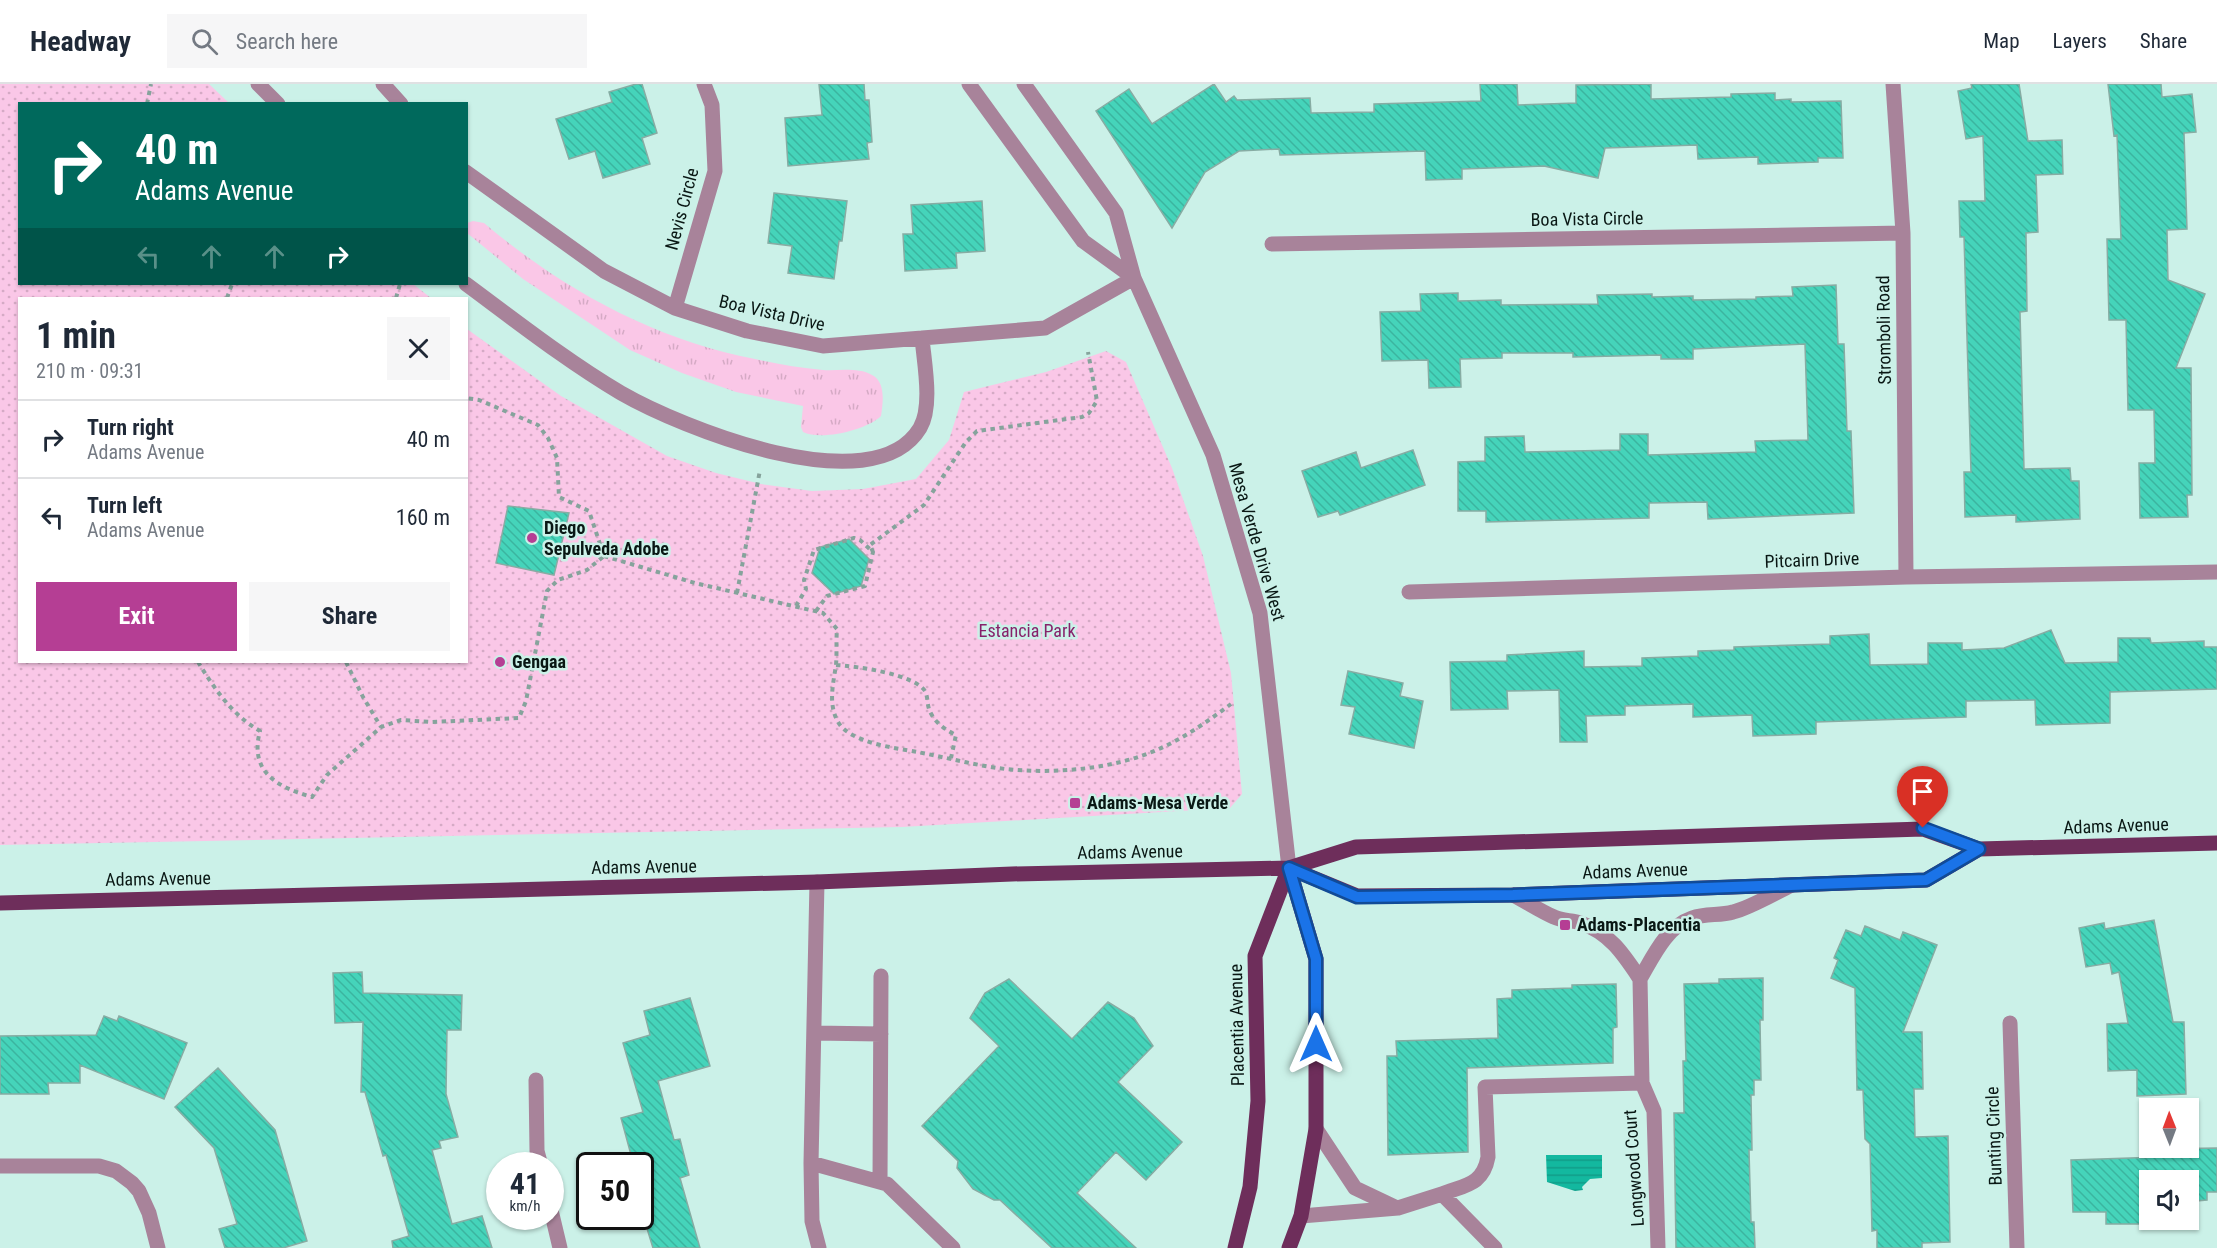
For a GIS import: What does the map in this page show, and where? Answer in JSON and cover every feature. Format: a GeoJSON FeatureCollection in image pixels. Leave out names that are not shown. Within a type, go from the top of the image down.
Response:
{"type":"FeatureCollection","features":[{"type":"Feature","properties":{"kind":"main road","name":"Adams Avenue"},"geometry":{"type":"LineString","coordinates":[[0,903],[1289,868],[1356,847],[1923,828],[1979,849],[2217,843]]}},
{"type":"Feature","properties":{"kind":"main road","name":"Adams Avenue"},"geometry":{"type":"LineString","coordinates":[[1289,868],[1357,897],[1513,895],[1926,880],[1979,849]]}},
{"type":"Feature","properties":{"kind":"main road"},"geometry":{"type":"LineString","coordinates":[[1289,868],[1316,959],[1316,1129],[1300,1216],[1290,1248]]}},
{"type":"Feature","properties":{"kind":"main road","name":"Placentia Avenue"},"geometry":{"type":"LineString","coordinates":[[1235,1248],[1250,1187],[1258,1101],[1255,956],[1289,868]]}},
{"type":"Feature","properties":{"kind":"street"},"geometry":{"type":"LineString","coordinates":[[258,84],[276,102]]}},
{"type":"Feature","properties":{"kind":"street"},"geometry":{"type":"LineString","coordinates":[[383,84],[399,102]]}},
{"type":"Feature","properties":{"kind":"street","name":"Nevis Circle"},"geometry":{"type":"LineString","coordinates":[[675,308],[715,171],[712,105],[704,84]]}},
{"type":"Feature","properties":{"kind":"street","name":"Mesa Verde Drive West"},"geometry":{"type":"LineString","coordinates":[[969,84],[1083,241],[1134,278]]}},
{"type":"Feature","properties":{"kind":"street","name":"Mesa Verde Drive West"},"geometry":{"type":"LineString","coordinates":[[1024,84],[1116,213],[1134,278],[1213,455],[1260,613],[1289,868]]}},
{"type":"Feature","properties":{"kind":"street","name":"Stromboli Road"},"geometry":{"type":"LineString","coordinates":[[1893,84],[1903,233],[1906,577]]}},
{"type":"Feature","properties":{"kind":"street","name":"Boa Vista Drive"},"geometry":{"type":"LineString","coordinates":[[468,173],[604,271],[675,308],[747,331],[823,346],[1045,328],[1134,278]]}},
{"type":"Feature","properties":{"kind":"street","name":"Boa Vista Circle"},"geometry":{"type":"LineString","coordinates":[[1272,244],[1903,233]]}},
{"type":"Feature","properties":{"kind":"street"},"geometry":{"type":"LineString","coordinates":[[467,285],[547,345],[622,393],[687,425],[765,449],[802,458],[836,462],[882,456],[906,444],[921,427],[927,394],[922,338]]}},
{"type":"Feature","properties":{"kind":"street","name":"Pitcairn Drive"},"geometry":{"type":"LineString","coordinates":[[1409,592],[1906,577],[2217,572]]}},
{"type":"Feature","properties":{"kind":"street"},"geometry":{"type":"LineString","coordinates":[[817,882],[811,1163],[812,1221],[819,1248]]}},
{"type":"Feature","properties":{"kind":"street"},"geometry":{"type":"LineString","coordinates":[[1513,895],[1556,918],[1576,921],[1596,928],[1623,953],[1640,979],[1657,948],[1671,931],[1691,918],[1733,912],[1792,885]]}},
{"type":"Feature","properties":{"kind":"street"},"geometry":{"type":"LineString","coordinates":[[880,1182],[881,976]]}},
{"type":"Feature","properties":{"kind":"street","name":"Longwood Court"},"geometry":{"type":"LineString","coordinates":[[1640,979],[1642,1083],[1654,1111],[1658,1248]]}},
{"type":"Feature","properties":{"kind":"street","name":"Bunting Circle"},"geometry":{"type":"LineString","coordinates":[[2010,1023],[2017,1248]]}},
{"type":"Feature","properties":{"kind":"street"},"geometry":{"type":"LineString","coordinates":[[814,1033],[881,1034]]}},
{"type":"Feature","properties":{"kind":"street"},"geometry":{"type":"LineString","coordinates":[[536,1080],[537,1152]]}},
{"type":"Feature","properties":{"kind":"street"},"geometry":{"type":"LineString","coordinates":[[1300,1216],[1398,1208],[1477,1180],[1486,1168],[1488,1157],[1485,1087],[1642,1083]]}},
{"type":"Feature","properties":{"kind":"street"},"geometry":{"type":"LineString","coordinates":[[1316,1129],[1355,1188],[1398,1208]]}},
{"type":"Feature","properties":{"kind":"street"},"geometry":{"type":"LineString","coordinates":[[811,1163],[887,1184],[953,1248]]}},
{"type":"Feature","properties":{"kind":"street"},"geometry":{"type":"LineString","coordinates":[[0,1166],[99,1166],[124,1176],[132,1183],[144,1201],[158,1248]]}},
{"type":"Feature","properties":{"kind":"street"},"geometry":{"type":"LineString","coordinates":[[1442,1194],[1495,1248]]}},
{"type":"Feature","properties":{"kind":"street"},"geometry":{"type":"LineString","coordinates":[[556,1230],[560,1248]]}},
{"type":"Feature","properties":{"kind":"path"},"geometry":{"type":"LineString","coordinates":[[147,102],[151,84]]}},
{"type":"Feature","properties":{"kind":"path"},"geometry":{"type":"LineString","coordinates":[[816,610],[827,596],[865,586],[873,552],[870,545],[924,505],[966,442],[977,430],[1082,417],[1089,413],[1097,401],[1088,352]]}},
{"type":"Feature","properties":{"kind":"path"},"geometry":{"type":"LineString","coordinates":[[468,398],[479,400],[538,425],[548,438],[557,458],[559,497],[589,511],[604,556]]}},
{"type":"Feature","properties":{"kind":"path"},"geometry":{"type":"LineString","coordinates":[[737,592],[765,449]]}},
{"type":"Feature","properties":{"kind":"path"},"geometry":{"type":"LineString","coordinates":[[796,606],[807,589],[804,580],[814,550],[854,538],[860,540],[873,552]]}},
{"type":"Feature","properties":{"kind":"path"},"geometry":{"type":"LineString","coordinates":[[604,556],[695,583],[823,613],[837,628],[833,710],[840,725],[858,737],[876,743],[998,768],[1048,772],[1140,757],[1174,742],[1231,704]]}},
{"type":"Feature","properties":{"kind":"path"},"geometry":{"type":"LineString","coordinates":[[199,663],[212,685],[232,709],[247,724],[260,731],[257,754],[262,769],[276,782],[292,791],[312,797],[327,775],[381,727],[401,720],[432,722],[519,717],[526,702],[547,591],[558,580],[587,570],[604,556]]}},
{"type":"Feature","properties":{"kind":"path"},"geometry":{"type":"LineString","coordinates":[[346,663],[381,727]]}},
{"type":"Feature","properties":{"kind":"path"},"geometry":{"type":"LineString","coordinates":[[836,665],[863,667],[921,686],[927,693],[929,710],[937,722],[956,735],[951,758]]}},
{"type":"Feature","properties":{"kind":"green space","name":"Estancia Park"},"geometry":{"type":"Polygon","coordinates":[[[0,84],[209,84],[228,102],[18,102],[18,285],[414,285],[430,297],[18,297],[18,663],[468,663],[468,330],[561,396],[667,456],[716,473],[761,484],[812,491],[863,489],[916,479],[949,440],[964,392],[1046,372],[1106,351],[1126,362],[1172,468],[1203,556],[1231,673],[1242,794],[1230,808],[902,827],[0,845],[0,84]]]}},
{"type":"Feature","properties":{"kind":"green space"},"geometry":{"type":"Polygon","coordinates":[[[468,223],[484,223],[514,247],[578,290],[611,309],[681,339],[780,364],[823,370],[854,370],[872,375],[882,388],[881,416],[865,426],[844,433],[821,435],[803,432],[801,427],[803,406],[736,392],[682,373],[630,350],[523,279],[468,234],[468,223]]]}},
{"type":"Feature","properties":{"kind":"shaded area"},"geometry":{"type":"Polygon","coordinates":[[[1546,1155],[1602,1155],[1602,1178],[1590,1179],[1582,1187],[1583,1190],[1575,1191],[1547,1182],[1546,1155]]]}},
{"type":"Feature","properties":{"kind":"building"},"geometry":{"type":"Polygon","coordinates":[[[642,84],[657,133],[642,138],[650,164],[603,178],[595,151],[569,159],[556,119],[612,102],[609,92],[642,84]]]}},
{"type":"Feature","properties":{"kind":"building"},"geometry":{"type":"Polygon","coordinates":[[[819,84],[864,84],[865,100],[869,100],[872,142],[867,143],[869,159],[788,166],[785,118],[822,115],[819,84]]]}},
{"type":"Feature","properties":{"kind":"building"},"geometry":{"type":"Polygon","coordinates":[[[1214,84],[1226,102],[1234,96],[1237,100],[1310,98],[1311,113],[1374,112],[1374,104],[1481,101],[1480,84],[1517,84],[1518,105],[1576,103],[1576,85],[1651,84],[1651,99],[1731,97],[1731,94],[1775,93],[1775,100],[1791,99],[1791,102],[1841,101],[1843,158],[1818,158],[1818,162],[1758,164],[1758,157],[1698,159],[1697,145],[1605,148],[1598,178],[1544,166],[1462,169],[1462,179],[1426,180],[1425,151],[1280,155],[1279,149],[1239,151],[1205,172],[1172,228],[1096,111],[1129,89],[1152,124],[1214,84]]]}},
{"type":"Feature","properties":{"kind":"building"},"geometry":{"type":"Polygon","coordinates":[[[1971,84],[2019,84],[2028,141],[2062,140],[2063,174],[2036,175],[2038,232],[2026,233],[2027,311],[2020,312],[2024,469],[2070,468],[2071,481],[2079,481],[2080,519],[2016,522],[2016,515],[1965,517],[1964,472],[1971,472],[1964,237],[1960,237],[1959,201],[1985,201],[1983,136],[1966,139],[1958,91],[1972,88],[1971,84]]]}},
{"type":"Feature","properties":{"kind":"building"},"geometry":{"type":"Polygon","coordinates":[[[2108,84],[2161,84],[2162,97],[2192,94],[2196,132],[2184,133],[2187,229],[2167,230],[2168,280],[2205,294],[2176,368],[2191,368],[2192,495],[2187,495],[2188,517],[2140,518],[2139,463],[2155,463],[2154,410],[2128,410],[2126,320],[2109,320],[2107,239],[2121,239],[2117,135],[2114,136],[2108,84]]]}},
{"type":"Feature","properties":{"kind":"building"},"geometry":{"type":"Polygon","coordinates":[[[774,193],[847,201],[834,279],[788,273],[792,246],[768,243],[774,193]]]}},
{"type":"Feature","properties":{"kind":"building"},"geometry":{"type":"Polygon","coordinates":[[[982,201],[985,251],[956,253],[957,268],[905,271],[903,234],[913,234],[911,205],[982,201]]]}},
{"type":"Feature","properties":{"kind":"building"},"geometry":{"type":"Polygon","coordinates":[[[1836,285],[1838,344],[1844,344],[1847,431],[1851,431],[1854,513],[1708,519],[1707,502],[1649,503],[1649,518],[1486,522],[1486,511],[1458,511],[1458,462],[1485,461],[1485,437],[1524,436],[1525,452],[1620,450],[1620,434],[1648,434],[1648,455],[1756,452],[1755,441],[1808,440],[1805,344],[1693,349],[1693,359],[1661,359],[1661,355],[1573,357],[1573,353],[1502,353],[1502,358],[1460,359],[1461,387],[1429,388],[1428,360],[1382,361],[1380,312],[1421,311],[1420,294],[1458,293],[1458,301],[1501,300],[1501,305],[1598,304],[1597,295],[1693,296],[1693,300],[1756,299],[1756,297],[1793,296],[1792,287],[1836,285]]]}},
{"type":"Feature","properties":{"kind":"building"},"geometry":{"type":"Polygon","coordinates":[[[1413,450],[1425,485],[1340,515],[1338,511],[1318,517],[1302,471],[1356,452],[1361,468],[1413,450]]]}},
{"type":"Feature","properties":{"kind":"building","name":"Diego Sepulveda Adobe"},"geometry":{"type":"Polygon","coordinates":[[[508,506],[569,513],[554,575],[496,563],[508,506]]]}},
{"type":"Feature","properties":{"kind":"building"},"geometry":{"type":"Polygon","coordinates":[[[849,539],[869,559],[861,586],[834,594],[812,573],[820,547],[849,539]]]}},
{"type":"Feature","properties":{"kind":"building"},"geometry":{"type":"Polygon","coordinates":[[[2051,630],[2065,663],[2118,662],[2118,638],[2150,638],[2151,643],[2204,641],[2204,647],[2217,647],[2217,689],[2110,692],[2110,723],[2036,725],[2035,700],[1966,701],[1966,717],[1816,722],[1816,734],[1753,736],[1752,715],[1693,717],[1693,704],[1625,706],[1625,715],[1586,716],[1587,742],[1560,742],[1559,690],[1507,691],[1508,709],[1451,710],[1450,662],[1507,661],[1507,655],[1584,651],[1584,667],[1642,666],[1642,658],[1698,656],[1698,651],[1734,650],[1734,647],[1830,644],[1830,636],[1869,634],[1870,665],[1928,664],[1928,643],[1962,643],[1962,650],[2004,648],[2051,630]]]}},
{"type":"Feature","properties":{"kind":"building"},"geometry":{"type":"Polygon","coordinates":[[[1348,671],[1403,683],[1400,696],[1423,701],[1414,748],[1349,734],[1355,707],[1341,705],[1348,671]]]}},
{"type":"Feature","properties":{"kind":"building"},"geometry":{"type":"Polygon","coordinates":[[[2154,920],[2173,1022],[2184,1022],[2186,1094],[2137,1096],[2137,1070],[2108,1071],[2107,1024],[2128,1023],[2119,972],[2112,974],[2110,963],[2086,967],[2079,928],[2104,923],[2105,929],[2154,920]]]}},
{"type":"Feature","properties":{"kind":"building"},"geometry":{"type":"Polygon","coordinates":[[[1865,926],[1900,940],[1903,932],[1937,945],[1903,1032],[1922,1032],[1923,1089],[1914,1089],[1915,1137],[1948,1136],[1950,1242],[1922,1243],[1922,1248],[1877,1248],[1877,1230],[1872,1231],[1870,1144],[1865,1139],[1863,1090],[1857,1090],[1855,988],[1831,978],[1838,960],[1834,958],[1846,930],[1861,936],[1865,926]]]}},
{"type":"Feature","properties":{"kind":"building"},"geometry":{"type":"Polygon","coordinates":[[[362,972],[363,993],[462,995],[461,1030],[447,1030],[446,1094],[458,1137],[439,1141],[441,1148],[432,1150],[452,1224],[482,1216],[492,1248],[393,1248],[392,1241],[409,1236],[365,1092],[361,1092],[363,1022],[335,1023],[333,973],[362,972]]]}},
{"type":"Feature","properties":{"kind":"building"},"geometry":{"type":"Polygon","coordinates":[[[1763,978],[1763,1020],[1760,1020],[1761,1080],[1754,1080],[1754,1095],[1751,1095],[1752,1150],[1749,1150],[1751,1222],[1754,1222],[1755,1248],[1676,1248],[1674,1113],[1684,1113],[1683,1061],[1686,1061],[1684,984],[1719,983],[1719,979],[1763,978]]]}},
{"type":"Feature","properties":{"kind":"building"},"geometry":{"type":"Polygon","coordinates":[[[1009,979],[1072,1039],[1108,1002],[1134,1018],[1153,1046],[1118,1082],[1182,1142],[1146,1180],[1116,1152],[1077,1193],[1136,1248],[1052,1248],[1000,1200],[994,1200],[973,1189],[957,1168],[958,1161],[922,1126],[999,1046],[970,1018],[985,993],[1009,979]]]}},
{"type":"Feature","properties":{"kind":"building"},"geometry":{"type":"Polygon","coordinates":[[[1616,984],[1617,1027],[1613,1028],[1613,1063],[1467,1068],[1468,1152],[1388,1155],[1387,1056],[1397,1056],[1396,1041],[1498,1038],[1497,999],[1512,998],[1512,990],[1616,984]]]}},
{"type":"Feature","properties":{"kind":"building"},"geometry":{"type":"Polygon","coordinates":[[[690,998],[710,1066],[658,1081],[674,1140],[680,1139],[689,1175],[680,1178],[700,1248],[653,1248],[647,1230],[654,1230],[654,1152],[630,1152],[621,1118],[643,1112],[623,1043],[650,1035],[644,1011],[690,998]]]}},
{"type":"Feature","properties":{"kind":"building"},"geometry":{"type":"Polygon","coordinates":[[[104,1016],[117,1021],[119,1016],[187,1043],[164,1099],[80,1065],[80,1083],[48,1083],[49,1094],[0,1094],[0,1036],[96,1035],[104,1016]]]}},
{"type":"Feature","properties":{"kind":"building"},"geometry":{"type":"Polygon","coordinates":[[[218,1068],[275,1130],[307,1241],[283,1248],[225,1248],[219,1229],[237,1224],[214,1148],[175,1107],[218,1068]]]}},
{"type":"Feature","properties":{"kind":"building"},"geometry":{"type":"Polygon","coordinates":[[[2199,1148],[2217,1148],[2217,1192],[2207,1192],[2207,1200],[2199,1201],[2199,1170],[2139,1170],[2139,1224],[2106,1224],[2106,1212],[2073,1212],[2071,1160],[2199,1158],[2199,1148]]]}},
{"type":"Feature","properties":{"kind":"place","name":"Diego Sepulveda Adobe"},"geometry":{"type":"Point","coordinates":[532,538]}},
{"type":"Feature","properties":{"kind":"place","name":"Gengaa"},"geometry":{"type":"Point","coordinates":[500,662]}},
{"type":"Feature","properties":{"kind":"place","name":"Adams-Mesa Verde"},"geometry":{"type":"Point","coordinates":[1075,803]}},
{"type":"Feature","properties":{"kind":"place","name":"Adams-Placentia"},"geometry":{"type":"Point","coordinates":[1565,925]}},
{"type":"Feature","properties":{"kind":"route"},"geometry":{"type":"LineString","coordinates":[[1316,1044],[1316,959],[1289,868],[1357,897],[1513,895],[1926,880],[1979,849],[1923,828]]}}]}
